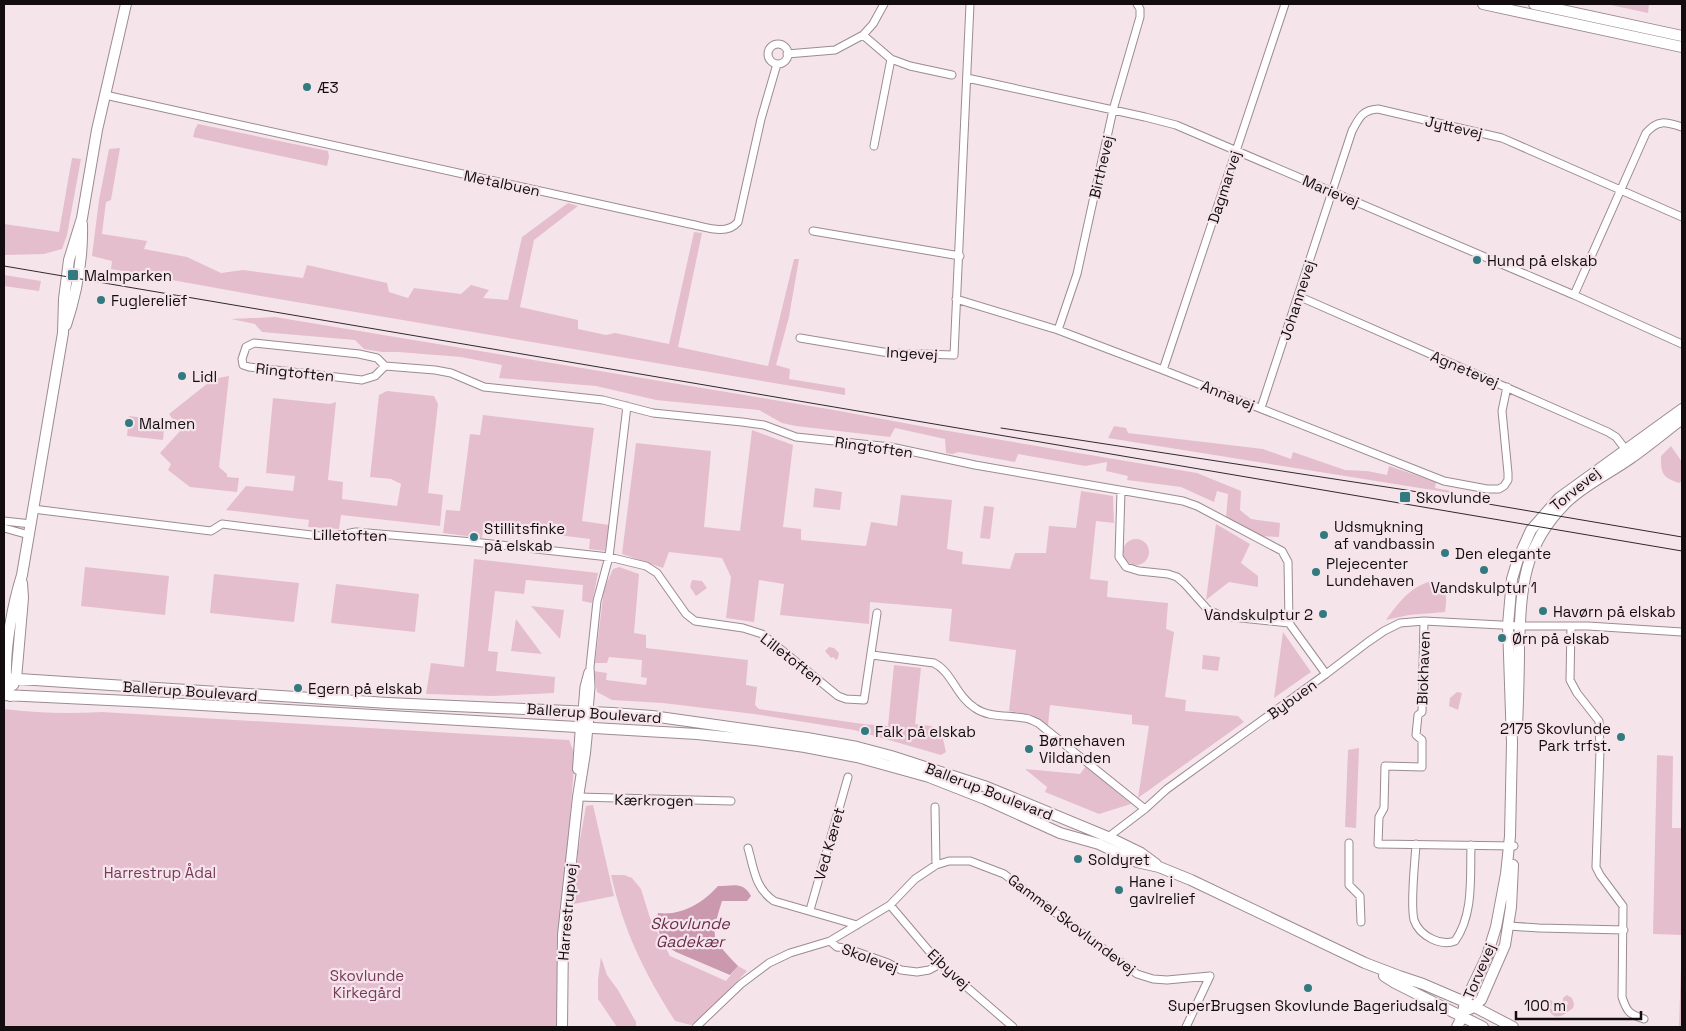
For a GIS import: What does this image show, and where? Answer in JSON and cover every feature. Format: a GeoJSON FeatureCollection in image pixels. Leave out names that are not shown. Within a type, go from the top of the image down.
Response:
{"type":"FeatureCollection","features":[{"type":"Feature","properties":{"kind":"street"},"geometry":{"type":"LineString","coordinates":[[7,695],[8,650],[15,596],[22,575],[63,333],[76,291],[82,262],[82,218],[97,130],[124,4]]}},
{"type":"Feature","properties":{"kind":"street"},"geometry":{"type":"LineString","coordinates":[[787,54],[835,50],[863,35],[873,24],[884,4]]}},
{"type":"Feature","properties":{"kind":"street","name":"Ingevej"},"geometry":{"type":"LineString","coordinates":[[800,338],[889,353],[954,355],[970,4]]}},
{"type":"Feature","properties":{"kind":"street","name":"Birthevej"},"geometry":{"type":"LineString","coordinates":[[1058,330],[1077,274],[1113,110],[1140,17],[1140,9],[1137,4]]}},
{"type":"Feature","properties":{"kind":"street","name":"Dagmarvej"},"geometry":{"type":"LineString","coordinates":[[1163,370],[1285,4]]}},
{"type":"Feature","properties":{"kind":"street"},"geometry":{"type":"LineString","coordinates":[[1483,4],[1682,47]]}},
{"type":"Feature","properties":{"kind":"street"},"geometry":{"type":"LineString","coordinates":[[1534,4],[1682,36]]}},
{"type":"Feature","properties":{"kind":"street"},"geometry":{"type":"LineString","coordinates":[[863,35],[892,59],[910,66],[952,76]]}},
{"type":"Feature","properties":{"kind":"street"},"geometry":{"type":"LineString","coordinates":[[777,45],[782,46],[787,54],[784,62],[777,64],[772,62],[768,53],[770,48],[777,45]]}},
{"type":"Feature","properties":{"kind":"street"},"geometry":{"type":"LineString","coordinates":[[874,146],[892,59]]}},
{"type":"Feature","properties":{"kind":"street","name":"Metalbuen"},"geometry":{"type":"LineString","coordinates":[[105,95],[724,230],[734,227],[738,222],[761,119],[777,64]]}},
{"type":"Feature","properties":{"kind":"street","name":"Marievej"},"geometry":{"type":"LineString","coordinates":[[967,78],[1176,125],[1574,295],[1682,344]]}},
{"type":"Feature","properties":{"kind":"street","name":"Jyttevej"},"geometry":{"type":"LineString","coordinates":[[1333,192],[1352,131],[1359,116],[1369,110],[1378,109],[1502,138],[1682,216]]}},
{"type":"Feature","properties":{"kind":"street"},"geometry":{"type":"LineString","coordinates":[[1574,295],[1646,133],[1653,126],[1664,122],[1682,127]]}},
{"type":"Feature","properties":{"kind":"street","name":"Johannevej"},"geometry":{"type":"LineString","coordinates":[[1261,408],[1333,192]]}},
{"type":"Feature","properties":{"kind":"street"},"geometry":{"type":"LineString","coordinates":[[813,231],[960,256]]}},
{"type":"Feature","properties":{"kind":"street","name":"Agnetevej"},"geometry":{"type":"LineString","coordinates":[[1298,296],[1608,432],[1616,437],[1626,450]]}},
{"type":"Feature","properties":{"kind":"street","name":"Annavej"},"geometry":{"type":"LineString","coordinates":[[956,299],[1058,330],[1444,481],[1487,489],[1499,489],[1508,480],[1502,411],[1506,387]]}},
{"type":"Feature","properties":{"kind":"street","name":"Ringtoften"},"geometry":{"type":"LineString","coordinates":[[385,366],[375,376],[362,380],[249,367],[243,364],[242,359],[246,348],[254,344],[360,354],[377,358],[385,366],[450,373],[484,387],[603,400],[654,413],[764,426],[796,437],[891,447],[975,465],[1183,501],[1198,506],[1282,551],[1288,562],[1288,623]]}},
{"type":"Feature","properties":{"kind":"street"},"geometry":{"type":"LineString","coordinates":[[585,711],[591,688],[590,667],[600,584],[609,557],[627,406]]}},
{"type":"Feature","properties":{"kind":"street","name":"Torvevej"},"geometry":{"type":"LineString","coordinates":[[1469,1004],[1481,1000],[1505,945],[1509,926],[1513,887],[1511,846],[1512,743],[1508,625],[1512,579],[1518,559],[1532,530],[1559,498],[1682,410]]}},
{"type":"Feature","properties":{"kind":"street","name":"Torvevej"},"geometry":{"type":"LineString","coordinates":[[1457,1027],[1469,1004],[1496,927],[1511,846],[1521,593],[1534,548],[1550,521],[1580,491],[1631,458],[1682,419]]}},
{"type":"Feature","properties":{"kind":"street"},"geometry":{"type":"LineString","coordinates":[[1121,491],[1119,557],[1126,567],[1177,577],[1208,610],[1222,616],[1288,623],[1326,674]]}},
{"type":"Feature","properties":{"kind":"street","name":"Lilletoften"},"geometry":{"type":"LineString","coordinates":[[33,509],[211,531],[222,524],[336,537],[356,532],[473,542],[609,557],[646,566],[654,571],[664,581],[686,614],[695,621],[743,628],[762,634],[842,698],[864,700],[877,613]]}},
{"type":"Feature","properties":{"kind":"street"},"geometry":{"type":"LineString","coordinates":[[4,521],[31,524]]}},
{"type":"Feature","properties":{"kind":"street"},"geometry":{"type":"LineString","coordinates":[[4,528],[29,535]]}},
{"type":"Feature","properties":{"kind":"street","name":"Bybuen"},"geometry":{"type":"LineString","coordinates":[[1106,841],[1167,789],[1384,631],[1400,623],[1424,621],[1682,632]]}},
{"type":"Feature","properties":{"kind":"street","name":"Blokhaven"},"geometry":{"type":"LineString","coordinates":[[1424,621],[1422,712],[1418,715],[1416,735],[1422,740],[1422,767],[1385,766],[1384,808],[1379,817],[1378,844],[1511,846]]}},
{"type":"Feature","properties":{"kind":"street"},"geometry":{"type":"LineString","coordinates":[[1571,626],[1570,680],[1577,693],[1599,720],[1600,750],[1596,867],[1623,906],[1622,997],[1625,1008],[1631,1015],[1644,1020]]}},
{"type":"Feature","properties":{"kind":"street"},"geometry":{"type":"LineString","coordinates":[[872,656],[934,664],[942,667],[960,695],[974,708],[984,714],[1026,718],[1038,723],[1145,809]]}},
{"type":"Feature","properties":{"kind":"street","name":"Ballerup Boulevard"},"geometry":{"type":"LineString","coordinates":[[8,679],[378,703],[585,711],[652,716],[748,729],[857,747],[966,780],[1106,841],[1142,853],[1159,867],[1205,886],[1365,963],[1423,984],[1469,1004],[1513,1027]]}},
{"type":"Feature","properties":{"kind":"street","name":"Ballerup Boulevard"},"geometry":{"type":"LineString","coordinates":[[7,695],[697,734],[755,740],[857,757],[929,777],[985,799],[1068,836],[1106,841]]}},
{"type":"Feature","properties":{"kind":"street","name":"Harrestrupvej"},"geometry":{"type":"LineString","coordinates":[[562,1027],[562,935],[585,753],[585,711]]}},
{"type":"Feature","properties":{"kind":"street","name":"Ved Kæret"},"geometry":{"type":"LineString","coordinates":[[810,910],[848,777]]}},
{"type":"Feature","properties":{"kind":"street","name":"Kærkrogen"},"geometry":{"type":"LineString","coordinates":[[578,798],[731,801]]}},
{"type":"Feature","properties":{"kind":"street"},"geometry":{"type":"LineString","coordinates":[[935,807],[936,865]]}},
{"type":"Feature","properties":{"kind":"street"},"geometry":{"type":"LineString","coordinates":[[1350,843],[1349,886],[1360,896],[1361,922]]}},
{"type":"Feature","properties":{"kind":"street"},"geometry":{"type":"LineString","coordinates":[[1416,844],[1414,920],[1422,933],[1436,941],[1446,943],[1455,941],[1462,930],[1466,918],[1470,892],[1471,846]]}},
{"type":"Feature","properties":{"kind":"street"},"geometry":{"type":"LineString","coordinates":[[748,848],[760,887],[774,901],[857,925]]}},
{"type":"Feature","properties":{"kind":"street","name":"Gammel Skovlundevej"},"geometry":{"type":"LineString","coordinates":[[696,1027],[740,984],[769,963],[790,953],[830,941],[890,905],[915,879],[936,865],[949,861],[966,860],[1004,874],[1137,974],[1153,980],[1210,976],[1186,1027]]}},
{"type":"Feature","properties":{"kind":"street","name":"Ejbyvej"},"geometry":{"type":"LineString","coordinates":[[890,905],[940,964],[1013,1027]]}},
{"type":"Feature","properties":{"kind":"street"},"geometry":{"type":"LineString","coordinates":[[1509,926],[1624,930]]}},
{"type":"Feature","properties":{"kind":"street","name":"Skolevej"},"geometry":{"type":"LineString","coordinates":[[830,941],[837,947],[846,948],[888,963],[901,970],[917,972],[929,970],[940,964]]}},
{"type":"Feature","properties":{"kind":"street","name":"Ballerup Boulevard"},"geometry":{"type":"LineString","coordinates":[[1365,963],[1395,983],[1483,1027]]}},
{"type":"Feature","properties":{"kind":"green space"},"geometry":{"type":"Polygon","coordinates":[[[1606,4],[1649,4],[1648,13],[1606,4]]]}},
{"type":"Feature","properties":{"kind":"green space"},"geometry":{"type":"Polygon","coordinates":[[[198,124],[328,151],[327,166],[193,137],[198,124]]]}},
{"type":"Feature","properties":{"kind":"green space"},"geometry":{"type":"Polygon","coordinates":[[[120,148],[111,200],[106,202],[102,234],[147,241],[144,249],[187,257],[221,273],[243,270],[303,278],[307,265],[387,283],[389,292],[408,298],[414,288],[461,294],[471,285],[489,290],[483,298],[508,300],[522,237],[568,203],[578,206],[534,240],[520,307],[578,320],[578,329],[606,335],[615,333],[669,344],[694,232],[702,233],[678,347],[768,366],[794,259],[799,259],[789,317],[776,365],[790,369],[789,379],[845,388],[845,395],[111,269],[112,261],[92,256],[99,200],[109,149],[120,148]]]}},
{"type":"Feature","properties":{"kind":"green space"},"geometry":{"type":"Polygon","coordinates":[[[72,158],[81,159],[67,235],[62,249],[44,254],[4,255],[4,224],[59,232],[72,158]]]}},
{"type":"Feature","properties":{"kind":"green space"},"geometry":{"type":"Polygon","coordinates":[[[4,275],[41,281],[39,291],[4,286],[4,275]]]}},
{"type":"Feature","properties":{"kind":"green space"},"geometry":{"type":"Polygon","coordinates":[[[275,317],[834,410],[1197,473],[1241,491],[1240,510],[1251,519],[1280,523],[1279,537],[1259,536],[1226,518],[1228,494],[1217,491],[1214,502],[1181,487],[1127,480],[1128,476],[1106,471],[1107,462],[1085,466],[1018,454],[1015,462],[959,452],[952,454],[946,453],[945,439],[895,428],[890,437],[796,426],[782,423],[759,410],[656,400],[596,386],[499,378],[502,365],[461,357],[382,352],[364,349],[355,340],[262,332],[255,324],[231,319],[275,317]]]}},
{"type":"Feature","properties":{"kind":"green space"},"geometry":{"type":"Polygon","coordinates":[[[229,376],[219,467],[227,474],[227,477],[239,478],[237,492],[190,487],[168,470],[171,464],[160,453],[181,430],[169,414],[213,379],[229,376]]]}},
{"type":"Feature","properties":{"kind":"green space"},"geometry":{"type":"Polygon","coordinates":[[[387,391],[434,396],[438,404],[428,493],[443,495],[440,526],[341,515],[339,529],[308,527],[309,520],[226,510],[246,486],[293,491],[295,476],[266,473],[273,398],[330,404],[336,402],[328,480],[343,482],[342,499],[397,506],[401,484],[391,479],[370,477],[379,395],[387,391]]]}},
{"type":"Feature","properties":{"kind":"green space"},"geometry":{"type":"Polygon","coordinates":[[[483,415],[594,428],[582,521],[609,525],[605,551],[589,549],[590,539],[484,526],[482,538],[443,533],[446,510],[460,511],[470,434],[480,435],[483,415]]]}},
{"type":"Feature","properties":{"kind":"green space"},"geometry":{"type":"Polygon","coordinates":[[[129,416],[165,420],[163,440],[127,436],[129,416]]]}},
{"type":"Feature","properties":{"kind":"green space"},"geometry":{"type":"Polygon","coordinates":[[[1114,426],[1126,428],[1128,433],[1263,449],[1291,459],[1293,452],[1345,470],[1367,471],[1387,475],[1389,466],[1436,482],[1435,488],[1451,491],[1451,493],[1108,438],[1114,426]]]}},
{"type":"Feature","properties":{"kind":"green space"},"geometry":{"type":"Polygon","coordinates":[[[752,430],[793,445],[783,527],[801,529],[801,540],[866,546],[871,522],[897,526],[901,495],[952,500],[947,549],[963,552],[962,564],[1010,569],[1015,553],[1046,553],[1049,526],[1076,528],[1081,491],[1113,496],[1114,523],[1096,521],[1090,579],[1108,581],[1107,597],[1168,603],[1166,629],[1174,632],[1165,697],[1186,700],[1185,711],[1238,716],[1244,722],[1138,798],[1149,726],[1132,724],[1132,715],[1050,705],[1048,726],[1032,715],[1009,711],[1016,650],[949,641],[952,609],[870,602],[869,624],[780,615],[784,584],[759,580],[754,622],[726,618],[731,577],[722,558],[669,552],[663,568],[622,554],[636,443],[711,451],[704,527],[740,531],[752,430]]]}},
{"type":"Feature","properties":{"kind":"green space"},"geometry":{"type":"Polygon","coordinates":[[[1671,446],[1682,462],[1682,481],[1679,483],[1666,477],[1661,467],[1661,456],[1671,446]]]}},
{"type":"Feature","properties":{"kind":"green space"},"geometry":{"type":"Polygon","coordinates":[[[815,488],[842,492],[840,510],[813,507],[815,488]]]}},
{"type":"Feature","properties":{"kind":"green space"},"geometry":{"type":"Polygon","coordinates":[[[984,506],[994,507],[990,539],[980,538],[984,506]]]}},
{"type":"Feature","properties":{"kind":"green space"},"geometry":{"type":"Polygon","coordinates":[[[1216,524],[1250,544],[1241,563],[1258,576],[1258,587],[1229,582],[1206,600],[1216,524]]]}},
{"type":"Feature","properties":{"kind":"green space"},"geometry":{"type":"Polygon","coordinates":[[[1136,539],[1145,543],[1149,552],[1145,561],[1136,565],[1127,561],[1123,552],[1127,543],[1136,539]]]}},
{"type":"Feature","properties":{"kind":"green space"},"geometry":{"type":"Polygon","coordinates":[[[474,559],[598,573],[592,603],[582,601],[583,585],[526,580],[524,594],[495,591],[488,651],[498,652],[496,671],[555,677],[554,693],[493,696],[426,694],[431,663],[464,667],[474,559]]]}},
{"type":"Feature","properties":{"kind":"green space"},"geometry":{"type":"Polygon","coordinates":[[[85,567],[169,576],[165,615],[81,606],[85,567]]]}},
{"type":"Feature","properties":{"kind":"green space"},"geometry":{"type":"Polygon","coordinates":[[[619,567],[639,574],[634,633],[646,635],[646,648],[748,660],[746,685],[757,687],[755,705],[759,709],[888,726],[894,665],[921,668],[915,724],[931,726],[941,730],[946,752],[941,755],[854,730],[754,714],[663,703],[612,700],[597,692],[594,671],[607,673],[606,680],[646,685],[647,678],[641,677],[642,660],[609,657],[607,663],[595,663],[604,589],[613,569],[619,567]]]}},
{"type":"Feature","properties":{"kind":"green space"},"geometry":{"type":"Polygon","coordinates":[[[214,574],[299,583],[294,622],[210,613],[214,574]]]}},
{"type":"Feature","properties":{"kind":"green space"},"geometry":{"type":"Polygon","coordinates":[[[692,580],[702,581],[707,588],[696,596],[690,587],[692,580]]]}},
{"type":"Feature","properties":{"kind":"green space"},"geometry":{"type":"Polygon","coordinates":[[[1432,581],[1444,589],[1445,612],[1409,615],[1386,620],[1411,591],[1424,583],[1432,581]]]}},
{"type":"Feature","properties":{"kind":"green space"},"geometry":{"type":"Polygon","coordinates":[[[336,584],[419,594],[415,632],[331,623],[336,584]]]}},
{"type":"Feature","properties":{"kind":"green space"},"geometry":{"type":"Polygon","coordinates":[[[531,606],[564,610],[560,639],[531,606]]]}},
{"type":"Feature","properties":{"kind":"green space"},"geometry":{"type":"Polygon","coordinates":[[[516,619],[542,654],[511,651],[516,619]]]}},
{"type":"Feature","properties":{"kind":"green space"},"geometry":{"type":"Polygon","coordinates":[[[1283,632],[1311,672],[1274,698],[1283,632]]]}},
{"type":"Feature","properties":{"kind":"green space"},"geometry":{"type":"Polygon","coordinates":[[[829,647],[834,648],[839,653],[836,660],[833,657],[831,658],[825,651],[829,647]]]}},
{"type":"Feature","properties":{"kind":"green space"},"geometry":{"type":"Polygon","coordinates":[[[1203,655],[1220,657],[1218,671],[1202,669],[1203,655]]]}},
{"type":"Feature","properties":{"kind":"green space"},"geometry":{"type":"Polygon","coordinates":[[[1457,692],[1462,693],[1458,710],[1449,706],[1450,698],[1457,692]]]}},
{"type":"Feature","properties":{"kind":"green space","name":"Harrestrup Ådal"},"geometry":{"type":"Polygon","coordinates":[[[4,709],[53,713],[102,712],[569,740],[575,755],[558,966],[558,1027],[4,1027],[4,709]]]}},
{"type":"Feature","properties":{"kind":"green space"},"geometry":{"type":"Polygon","coordinates":[[[1359,748],[1356,828],[1345,827],[1348,750],[1359,748]]]}},
{"type":"Feature","properties":{"kind":"green space"},"geometry":{"type":"Polygon","coordinates":[[[1657,755],[1673,756],[1672,828],[1682,828],[1682,935],[1653,934],[1657,755]]]}},
{"type":"Feature","properties":{"kind":"green space"},"geometry":{"type":"Polygon","coordinates":[[[1086,766],[1131,804],[1099,814],[1045,792],[1047,787],[1025,769],[1080,774],[1086,766]]]}},
{"type":"Feature","properties":{"kind":"green space"},"geometry":{"type":"Polygon","coordinates":[[[593,805],[614,896],[574,904],[578,851],[586,806],[593,805]]]}},
{"type":"Feature","properties":{"kind":"green space"},"geometry":{"type":"Polygon","coordinates":[[[611,875],[624,875],[632,878],[641,889],[650,918],[670,956],[726,981],[738,966],[747,971],[703,1016],[691,1025],[675,1021],[654,986],[636,951],[622,915],[611,875]]]}},
{"type":"Feature","properties":{"kind":"green space"},"geometry":{"type":"Polygon","coordinates":[[[1682,935],[1682,1027],[1679,1027],[1682,935]]]}},
{"type":"Feature","properties":{"kind":"green space"},"geometry":{"type":"Polygon","coordinates":[[[601,957],[607,975],[636,1022],[636,1027],[617,1027],[598,999],[601,957]]]}},
{"type":"Feature","properties":{"kind":"green space"},"geometry":{"type":"Polygon","coordinates":[[[1567,995],[1572,998],[1573,1008],[1559,1016],[1550,1013],[1548,1008],[1550,1000],[1553,1001],[1551,1008],[1554,1012],[1559,1011],[1568,1004],[1567,1001],[1563,1001],[1563,998],[1567,995]]]}},
{"type":"Feature","properties":{"kind":"water","name":"Skovlunde Gadekær"},"geometry":{"type":"Polygon","coordinates":[[[718,886],[741,886],[751,896],[747,901],[722,901],[718,914],[715,937],[722,949],[738,966],[730,975],[666,946],[656,921],[658,913],[675,912],[691,907],[706,898],[718,886]]]}},
{"type":"Feature","properties":{"kind":"tram line"},"geometry":{"type":"LineString","coordinates":[[4,266],[1682,551]]}},
{"type":"Feature","properties":{"kind":"tram line"},"geometry":{"type":"LineString","coordinates":[[1001,428],[1406,490],[1682,537]]}},
{"type":"Feature","properties":{"kind":"place","name":"Æ3"},"geometry":{"type":"Point","coordinates":[307,87]}},
{"type":"Feature","properties":{"kind":"place","name":"Hund på elskab"},"geometry":{"type":"Point","coordinates":[1477,260]}},
{"type":"Feature","properties":{"kind":"place","name":"Malmparken"},"geometry":{"type":"Point","coordinates":[73,275]}},
{"type":"Feature","properties":{"kind":"place","name":"Fuglerelief"},"geometry":{"type":"Point","coordinates":[101,300]}},
{"type":"Feature","properties":{"kind":"place","name":"Lidl"},"geometry":{"type":"Point","coordinates":[182,376]}},
{"type":"Feature","properties":{"kind":"place","name":"Malmen"},"geometry":{"type":"Point","coordinates":[129,423]}},
{"type":"Feature","properties":{"kind":"place","name":"Skovlunde"},"geometry":{"type":"Point","coordinates":[1405,497]}},
{"type":"Feature","properties":{"kind":"place","name":"Udsmykning af vandbassin"},"geometry":{"type":"Point","coordinates":[1324,535]}},
{"type":"Feature","properties":{"kind":"place","name":"Stillitsfinke på elskab"},"geometry":{"type":"Point","coordinates":[474,537]}},
{"type":"Feature","properties":{"kind":"place","name":"Den elegante"},"geometry":{"type":"Point","coordinates":[1445,553]}},
{"type":"Feature","properties":{"kind":"place","name":"Vandskulptur 1"},"geometry":{"type":"Point","coordinates":[1484,570]}},
{"type":"Feature","properties":{"kind":"place","name":"Plejecenter Lundehaven"},"geometry":{"type":"Point","coordinates":[1316,572]}},
{"type":"Feature","properties":{"kind":"place","name":"Havørn på elskab"},"geometry":{"type":"Point","coordinates":[1543,611]}},
{"type":"Feature","properties":{"kind":"place","name":"Vandskulptur 2"},"geometry":{"type":"Point","coordinates":[1323,614]}},
{"type":"Feature","properties":{"kind":"place","name":"Ørn på elskab"},"geometry":{"type":"Point","coordinates":[1502,638]}},
{"type":"Feature","properties":{"kind":"place","name":"Egern på elskab"},"geometry":{"type":"Point","coordinates":[298,688]}},
{"type":"Feature","properties":{"kind":"place","name":"Falk på elskab"},"geometry":{"type":"Point","coordinates":[865,731]}},
{"type":"Feature","properties":{"kind":"place","name":"2175 Skovlunde Park trfst."},"geometry":{"type":"Point","coordinates":[1621,737]}},
{"type":"Feature","properties":{"kind":"place","name":"Børnehaven Vildanden"},"geometry":{"type":"Point","coordinates":[1029,749]}},
{"type":"Feature","properties":{"kind":"place","name":"Soldyret"},"geometry":{"type":"Point","coordinates":[1078,859]}},
{"type":"Feature","properties":{"kind":"place","name":"Hane i gavlrelief"},"geometry":{"type":"Point","coordinates":[1119,890]}},
{"type":"Feature","properties":{"kind":"place","name":"SuperBrugsen Skovlunde Bageriudsalg"},"geometry":{"type":"Point","coordinates":[1308,988]}},
{"type":"Feature","properties":{"kind":"park label","name":"Skovlunde Kirkegård"},"geometry":{"type":"Point","coordinates":[367,984]}}]}
